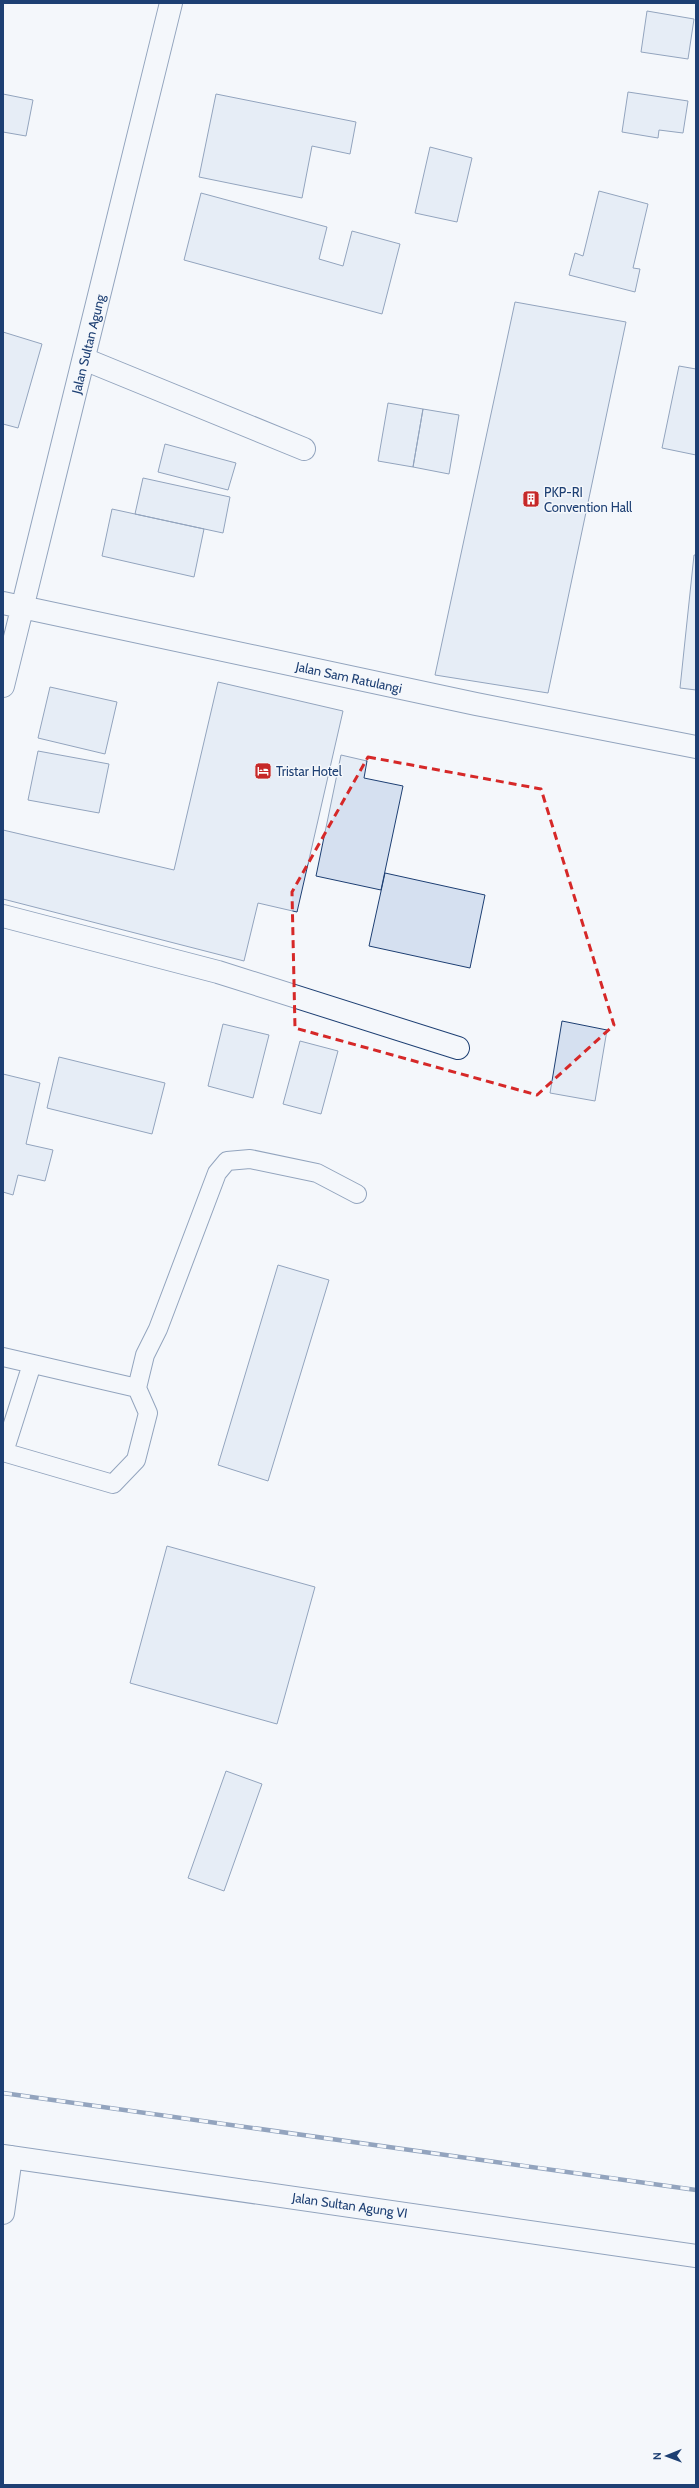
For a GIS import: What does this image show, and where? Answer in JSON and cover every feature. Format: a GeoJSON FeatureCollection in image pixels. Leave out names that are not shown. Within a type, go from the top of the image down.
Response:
{"type":"FeatureCollection","features":[{"type":"Feature","properties":{"kind":"street","name":"Jalan Sultan Agung"},"geometry":{"type":"LineString","coordinates":[[3,686],[13,605],[84,359],[171,3]]}},
{"type":"Feature","properties":{"kind":"street"},"geometry":{"type":"LineString","coordinates":[[84,359],[304,449]]}},
{"type":"Feature","properties":{"kind":"street","name":"Jalan Sam Ratulangi"},"geometry":{"type":"LineString","coordinates":[[13,605],[468,702],[696,746]]}},
{"type":"Feature","properties":{"kind":"street"},"geometry":{"type":"LineString","coordinates":[[3,916],[218,972],[458,1048]]}},
{"type":"Feature","properties":{"kind":"street"},"geometry":{"type":"LineString","coordinates":[[3,2213],[7,2157]]}},
{"type":"Feature","properties":{"kind":"street","name":"Jalan Sultan Agung VI"},"geometry":{"type":"LineString","coordinates":[[7,2157],[696,2256]]}},
{"type":"Feature","properties":{"kind":"lane"},"geometry":{"type":"LineString","coordinates":[[32,1364],[3,1452],[113,1484],[136,1460],[148,1413],[137,1388],[145,1355],[158,1329],[217,1173],[227,1161],[250,1159],[317,1173],[357,1194]]}},
{"type":"Feature","properties":{"kind":"lane"},"geometry":{"type":"LineString","coordinates":[[3,1357],[137,1388]]}},
{"type":"Feature","properties":{"kind":"highlighted area"},"geometry":{"type":"Polygon","coordinates":[[[368,757],[541,789],[614,1025],[537,1095],[295,1028],[292,892],[368,757]]]}},
{"type":"Feature","properties":{"kind":"building"},"geometry":{"type":"Polygon","coordinates":[[[647,11],[694,19],[688,59],[641,52],[647,11]]]}},
{"type":"Feature","properties":{"kind":"building"},"geometry":{"type":"Polygon","coordinates":[[[628,92],[688,101],[683,133],[659,130],[658,138],[622,132],[628,92]]]}},
{"type":"Feature","properties":{"kind":"building"},"geometry":{"type":"Polygon","coordinates":[[[3,94],[33,100],[26,136],[3,132],[3,94]]]}},
{"type":"Feature","properties":{"kind":"building"},"geometry":{"type":"Polygon","coordinates":[[[216,94],[356,122],[350,154],[312,146],[302,198],[199,177],[216,94]]]}},
{"type":"Feature","properties":{"kind":"building"},"geometry":{"type":"Polygon","coordinates":[[[430,147],[472,158],[457,222],[415,213],[430,147]]]}},
{"type":"Feature","properties":{"kind":"building"},"geometry":{"type":"Polygon","coordinates":[[[599,191],[648,204],[633,268],[640,269],[635,292],[569,275],[575,253],[583,256],[599,191]]]}},
{"type":"Feature","properties":{"kind":"building"},"geometry":{"type":"Polygon","coordinates":[[[201,193],[327,227],[319,259],[343,266],[352,231],[400,244],[382,314],[184,260],[201,193]]]}},
{"type":"Feature","properties":{"kind":"building","name":"PKP-RI Convention Hall"},"geometry":{"type":"Polygon","coordinates":[[[515,302],[626,322],[548,693],[435,675],[515,302]]]}},
{"type":"Feature","properties":{"kind":"building"},"geometry":{"type":"Polygon","coordinates":[[[3,332],[42,344],[18,428],[3,424],[3,332]]]}},
{"type":"Feature","properties":{"kind":"building"},"geometry":{"type":"Polygon","coordinates":[[[679,366],[696,369],[696,455],[662,448],[679,366]]]}},
{"type":"Feature","properties":{"kind":"building"},"geometry":{"type":"Polygon","coordinates":[[[388,403],[423,409],[413,467],[378,461],[388,403]]]}},
{"type":"Feature","properties":{"kind":"building"},"geometry":{"type":"Polygon","coordinates":[[[423,409],[459,415],[449,474],[413,467],[423,409]]]}},
{"type":"Feature","properties":{"kind":"building"},"geometry":{"type":"Polygon","coordinates":[[[165,444],[236,463],[228,490],[158,472],[165,444]]]}},
{"type":"Feature","properties":{"kind":"building"},"geometry":{"type":"Polygon","coordinates":[[[143,478],[230,497],[223,533],[135,514],[143,478]]]}},
{"type":"Feature","properties":{"kind":"building"},"geometry":{"type":"Polygon","coordinates":[[[112,509],[204,529],[194,577],[102,556],[112,509]]]}},
{"type":"Feature","properties":{"kind":"building"},"geometry":{"type":"Polygon","coordinates":[[[694,555],[696,555],[696,690],[680,688],[694,555]]]}},
{"type":"Feature","properties":{"kind":"building","name":"Tristar Hotel"},"geometry":{"type":"Polygon","coordinates":[[[218,682],[343,711],[297,912],[258,903],[244,961],[3,899],[3,830],[174,870],[218,682]]]}},
{"type":"Feature","properties":{"kind":"building"},"geometry":{"type":"Polygon","coordinates":[[[50,687],[117,702],[105,754],[38,738],[50,687]]]}},
{"type":"Feature","properties":{"kind":"building"},"geometry":{"type":"Polygon","coordinates":[[[38,751],[109,764],[99,813],[28,800],[38,751]]]}},
{"type":"Feature","properties":{"kind":"building"},"geometry":{"type":"Polygon","coordinates":[[[341,755],[367,761],[364,778],[403,786],[381,890],[316,876],[341,755]]]}},
{"type":"Feature","properties":{"kind":"building"},"geometry":{"type":"Polygon","coordinates":[[[385,873],[485,895],[470,968],[369,946],[385,873]]]}},
{"type":"Feature","properties":{"kind":"building"},"geometry":{"type":"Polygon","coordinates":[[[562,1021],[607,1030],[595,1101],[550,1093],[562,1021]]]}},
{"type":"Feature","properties":{"kind":"building"},"geometry":{"type":"Polygon","coordinates":[[[223,1024],[269,1035],[253,1098],[208,1086],[223,1024]]]}},
{"type":"Feature","properties":{"kind":"building"},"geometry":{"type":"Polygon","coordinates":[[[300,1041],[338,1051],[321,1114],[283,1104],[300,1041]]]}},
{"type":"Feature","properties":{"kind":"building"},"geometry":{"type":"Polygon","coordinates":[[[59,1057],[165,1083],[152,1134],[47,1108],[59,1057]]]}},
{"type":"Feature","properties":{"kind":"building"},"geometry":{"type":"Polygon","coordinates":[[[3,1074],[40,1083],[26,1144],[53,1150],[45,1181],[18,1175],[13,1195],[3,1192],[3,1074]]]}},
{"type":"Feature","properties":{"kind":"building"},"geometry":{"type":"Polygon","coordinates":[[[278,1265],[329,1280],[268,1481],[218,1465],[278,1265]]]}},
{"type":"Feature","properties":{"kind":"building"},"geometry":{"type":"Polygon","coordinates":[[[167,1546],[315,1587],[277,1724],[130,1683],[167,1546]]]}},
{"type":"Feature","properties":{"kind":"building"},"geometry":{"type":"Polygon","coordinates":[[[226,1771],[262,1784],[224,1891],[188,1878],[226,1771]]]}},
{"type":"Feature","properties":{"kind":"railway"},"geometry":{"type":"LineString","coordinates":[[3,2093],[696,2190]]}},
{"type":"Feature","properties":{"kind":"place","name":"PKP-RI Convention Hall"},"geometry":{"type":"Point","coordinates":[531,499]}},
{"type":"Feature","properties":{"kind":"place","name":"Tristar Hotel"},"geometry":{"type":"Point","coordinates":[263,771]}}]}
